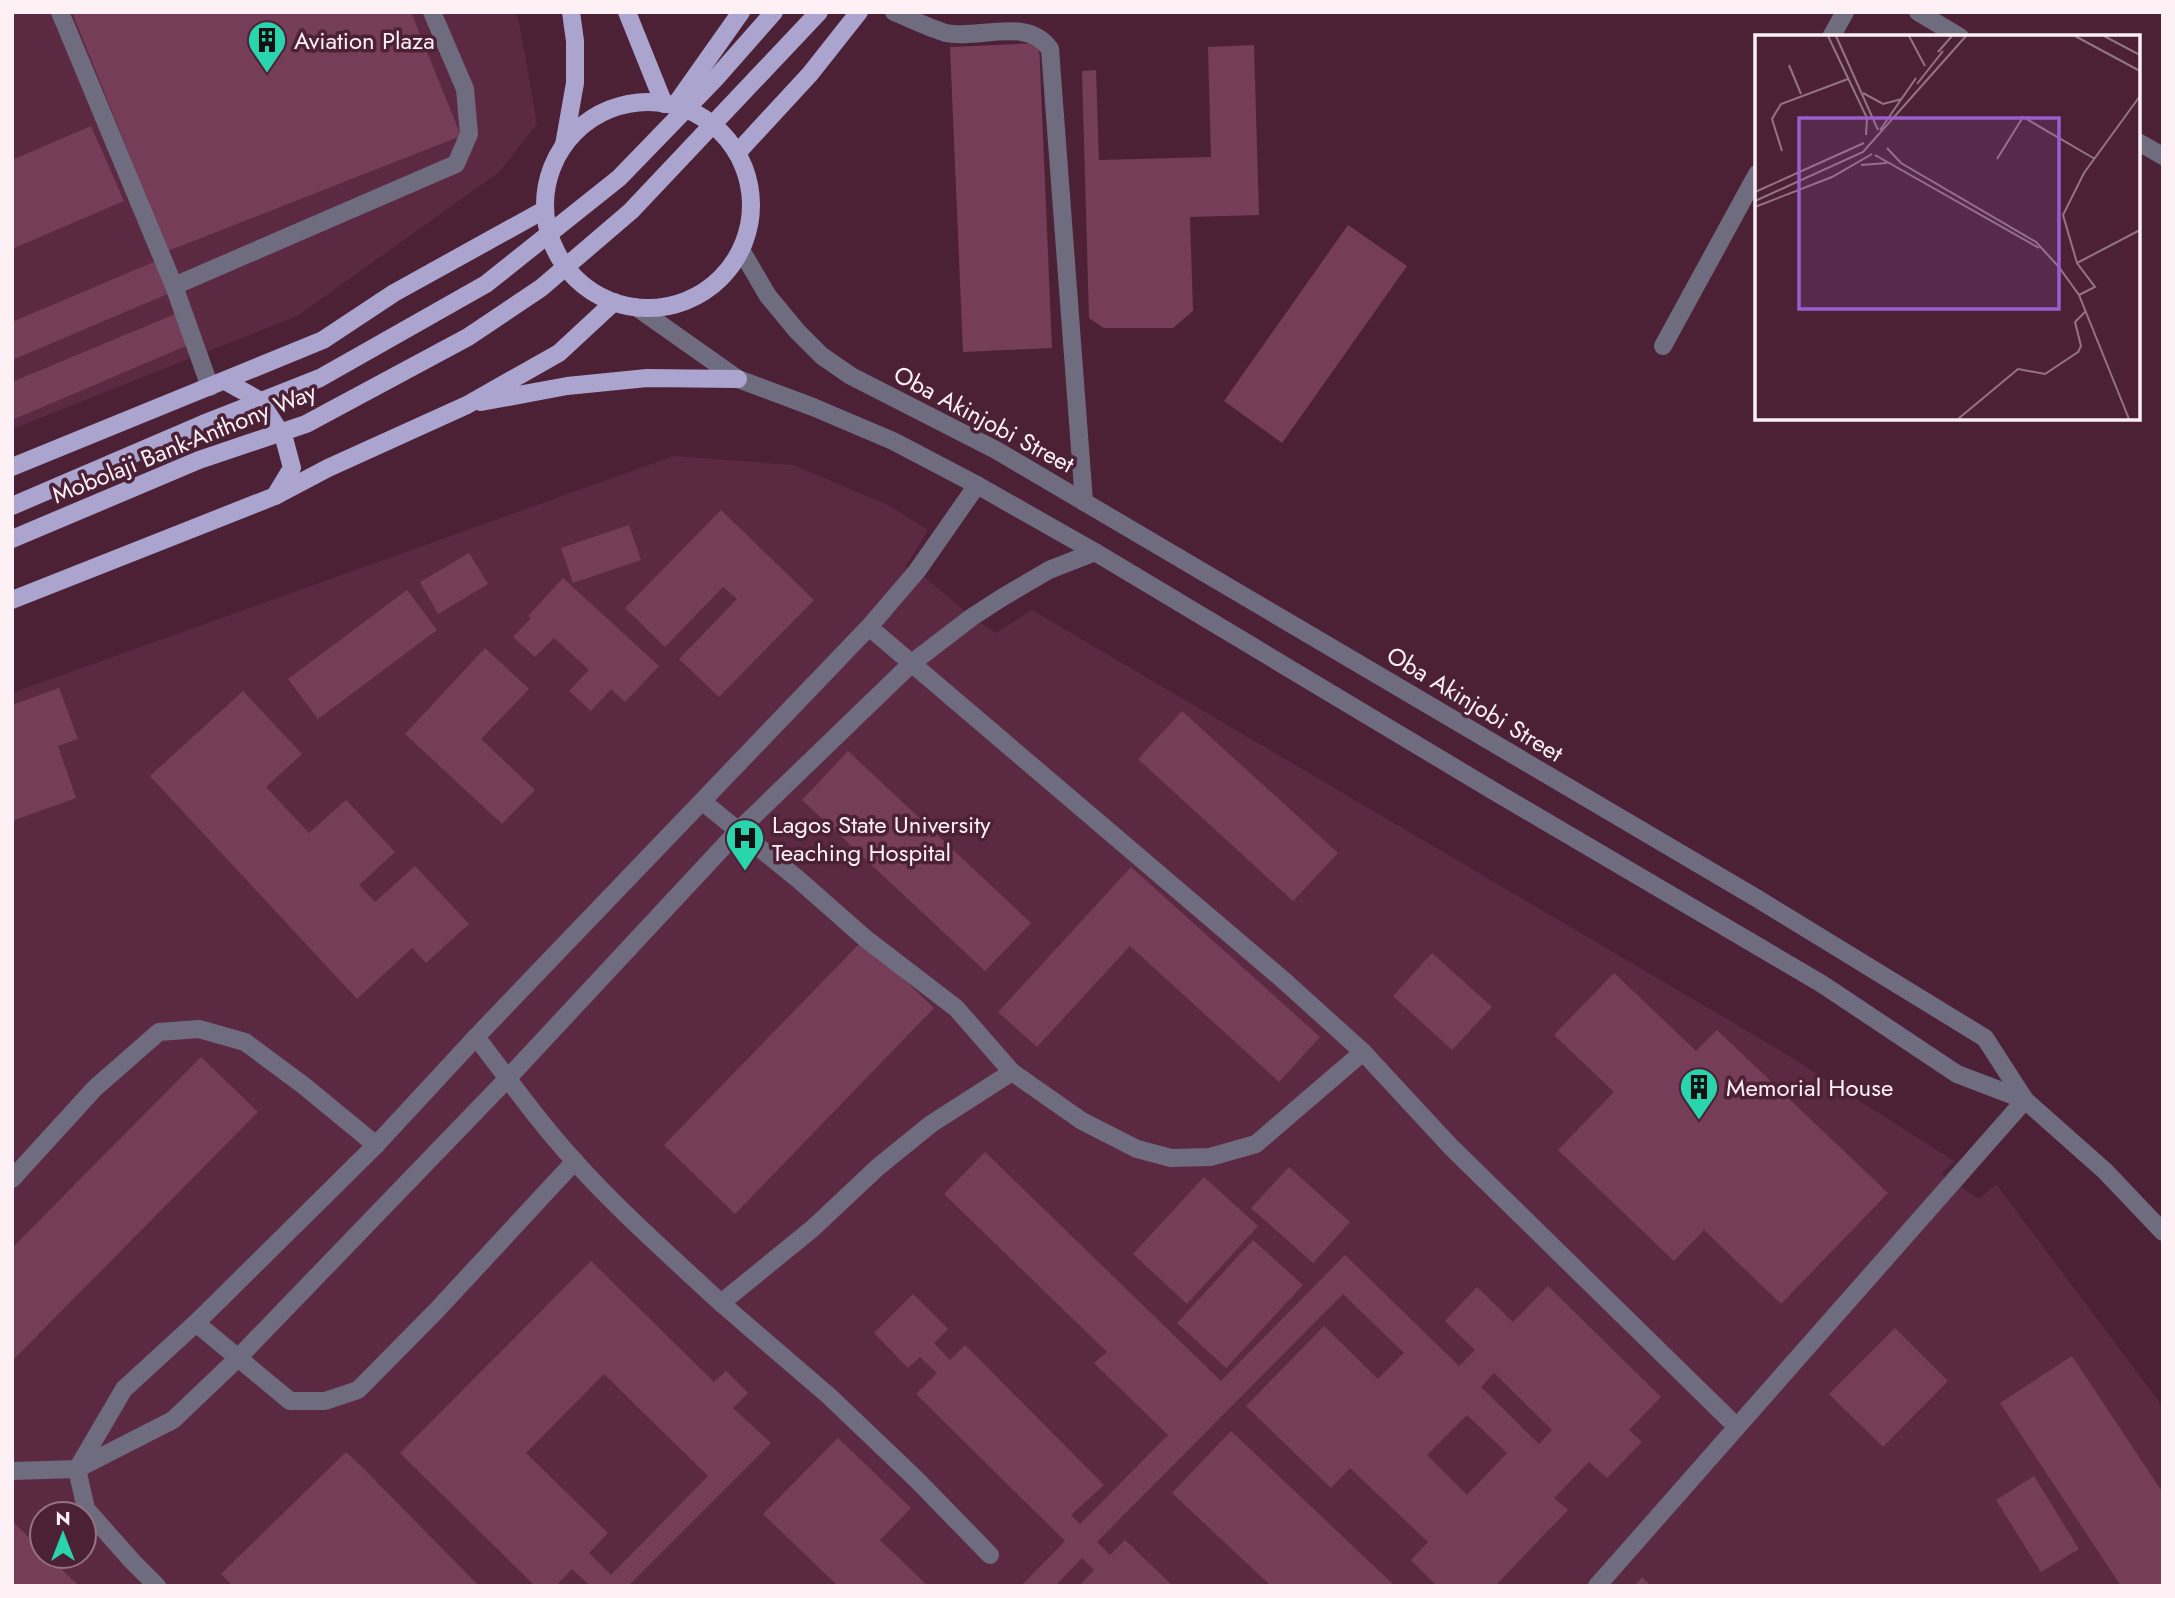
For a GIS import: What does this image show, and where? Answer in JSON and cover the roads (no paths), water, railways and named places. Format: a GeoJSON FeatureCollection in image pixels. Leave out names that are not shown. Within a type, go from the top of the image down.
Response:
{"type":"FeatureCollection","features":[{"type":"Feature","properties":{"kind":"main road"},"geometry":{"type":"LineString","coordinates":[[564,145],[588,121],[618,106],[652,102],[670,104],[715,127],[738,152],[750,184],[751,218],[741,250],[723,276],[698,295],[668,306],[636,307],[614,302],[587,288],[565,267],[551,240],[544,210],[549,176],[564,145],[575,83],[575,41],[571,12]]}},
{"type":"Feature","properties":{"kind":"main road"},"geometry":{"type":"LineString","coordinates":[[627,12],[670,104]]}},
{"type":"Feature","properties":{"kind":"main road"},"geometry":{"type":"LineString","coordinates":[[670,104],[741,12]]}},
{"type":"Feature","properties":{"kind":"main road","name":"Mobolaji Bank-Anthony Way"},"geometry":{"type":"LineString","coordinates":[[12,506],[203,424],[320,378],[486,284],[619,178],[715,79],[774,12]]}},
{"type":"Feature","properties":{"kind":"main road","name":"Mobolaji Bank-Anthony Way"},"geometry":{"type":"LineString","coordinates":[[12,539],[199,460],[306,424],[468,337],[541,288],[631,211],[819,12]]}},
{"type":"Feature","properties":{"kind":"main road"},"geometry":{"type":"LineString","coordinates":[[738,152],[810,75],[859,12]]}},
{"type":"Feature","properties":{"kind":"main road"},"geometry":{"type":"LineString","coordinates":[[12,467],[323,340],[394,293],[544,210]]}},
{"type":"Feature","properties":{"kind":"main road"},"geometry":{"type":"LineString","coordinates":[[12,600],[275,496],[328,468],[467,405],[559,353],[614,302]]}},
{"type":"Feature","properties":{"kind":"main road"},"geometry":{"type":"LineString","coordinates":[[467,405],[566,386],[647,378],[738,379]]}},
{"type":"Feature","properties":{"kind":"main road"},"geometry":{"type":"LineString","coordinates":[[217,384],[259,400],[284,438],[292,467],[275,496]]}},
{"type":"Feature","properties":{"kind":"street"},"geometry":{"type":"LineString","coordinates":[[60,12],[217,384]]}},
{"type":"Feature","properties":{"kind":"street"},"geometry":{"type":"LineString","coordinates":[[174,286],[456,164],[469,134],[464,89],[432,12]]}},
{"type":"Feature","properties":{"kind":"street"},"geometry":{"type":"LineString","coordinates":[[894,12],[947,33],[1036,34],[1050,49],[1084,502]]}},
{"type":"Feature","properties":{"kind":"street"},"geometry":{"type":"LineString","coordinates":[[1833,35],[1845,12]]}},
{"type":"Feature","properties":{"kind":"street"},"geometry":{"type":"LineString","coordinates":[[1918,12],[1956,35]]}},
{"type":"Feature","properties":{"kind":"street"},"geometry":{"type":"LineString","coordinates":[[2140,143],[2163,156]]}},
{"type":"Feature","properties":{"kind":"street"},"geometry":{"type":"LineString","coordinates":[[1663,346],[1755,178]]}},
{"type":"Feature","properties":{"kind":"street","name":"Oba Akinjobi Street"},"geometry":{"type":"LineString","coordinates":[[741,250],[768,296],[797,331],[822,356],[851,376],[996,450],[1746,892],[1985,1038],[2025,1100],[2105,1171],[2163,1231]]}},
{"type":"Feature","properties":{"kind":"street"},"geometry":{"type":"LineString","coordinates":[[636,307],[738,379],[893,441],[1095,552],[1811,977],[1957,1074],[2025,1100],[1597,1586]]}},
{"type":"Feature","properties":{"kind":"street"},"geometry":{"type":"LineString","coordinates":[[157,1586],[86,1509],[77,1469],[124,1389],[196,1323],[376,1145],[476,1037],[704,802],[869,627],[917,571],[977,485]]}},
{"type":"Feature","properties":{"kind":"street"},"geometry":{"type":"LineString","coordinates":[[12,1471],[77,1469],[173,1420],[238,1358],[508,1078],[738,831],[912,663],[1003,597],[1049,570],[1095,552]]}},
{"type":"Feature","properties":{"kind":"street"},"geometry":{"type":"LineString","coordinates":[[869,627],[1281,978],[1363,1052],[1451,1147],[1737,1427]]}},
{"type":"Feature","properties":{"kind":"street"},"geometry":{"type":"LineString","coordinates":[[704,802],[866,939],[956,1008],[1012,1072],[1082,1121],[1137,1149],[1171,1158],[1210,1157],[1256,1144],[1363,1052]]}},
{"type":"Feature","properties":{"kind":"street"},"geometry":{"type":"LineString","coordinates":[[12,1179],[95,1088],[159,1032],[199,1029],[245,1042],[376,1145]]}},
{"type":"Feature","properties":{"kind":"street"},"geometry":{"type":"LineString","coordinates":[[476,1037],[552,1135],[621,1211],[721,1303],[829,1395],[918,1480],[990,1555]]}},
{"type":"Feature","properties":{"kind":"street"},"geometry":{"type":"LineString","coordinates":[[721,1303],[812,1229],[878,1167],[931,1124],[1012,1072]]}},
{"type":"Feature","properties":{"kind":"street"},"geometry":{"type":"LineString","coordinates":[[196,1323],[290,1401],[326,1401],[358,1390],[437,1310],[575,1161]]}},
{"type":"Feature","properties":{"kind":"place","name":"Aviation Plaza"},"geometry":{"type":"Point","coordinates":[267,74]}},
{"type":"Feature","properties":{"kind":"place","name":"Lagos State University Teaching Hospital"},"geometry":{"type":"Point","coordinates":[745,872]}},
{"type":"Feature","properties":{"kind":"place","name":"Memorial House"},"geometry":{"type":"Point","coordinates":[1699,1121]}}]}
